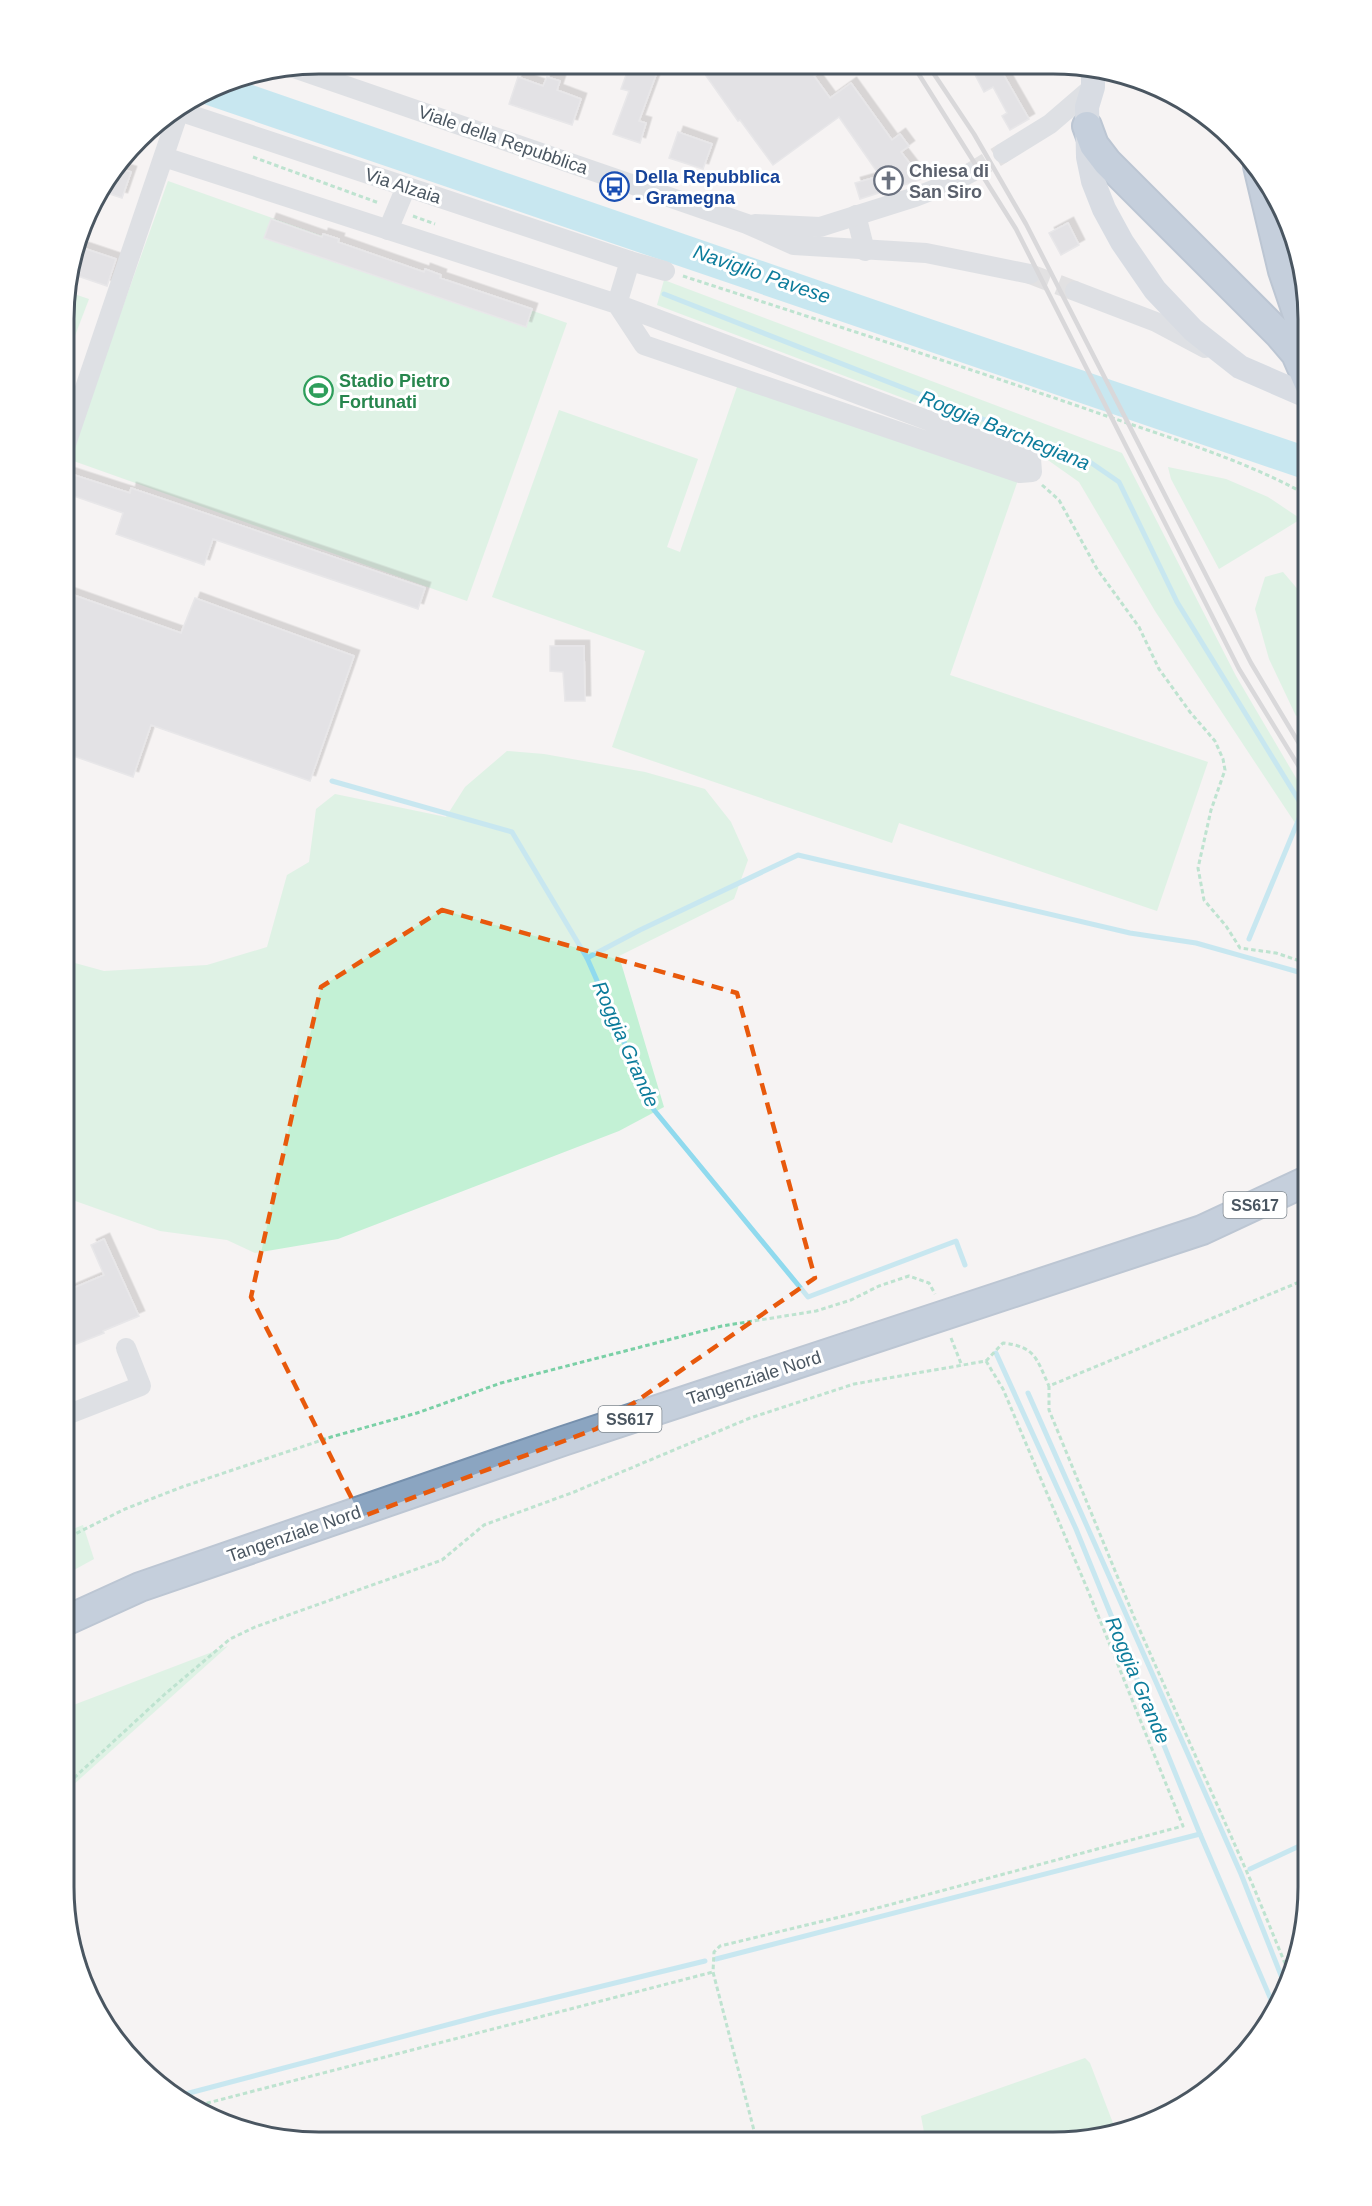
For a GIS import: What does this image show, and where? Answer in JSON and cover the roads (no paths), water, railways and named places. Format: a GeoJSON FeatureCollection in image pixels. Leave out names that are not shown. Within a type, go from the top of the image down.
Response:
{"type":"FeatureCollection","features":[{"type":"Feature","properties":{"kind":"highway"},"geometry":{"type":"LineString","coordinates":[[1087,126],[1094,145],[1107,162],[1279,334],[1298,348]]}},
{"type":"Feature","properties":{"kind":"highway"},"geometry":{"type":"LineString","coordinates":[[1265,194],[1298,334]]}},
{"type":"Feature","properties":{"kind":"highway","name":"Tangenziale Nord"},"geometry":{"type":"LineString","coordinates":[[74,1617],[140,1587],[552,1445],[1202,1230],[1298,1185]]}},
{"type":"Feature","properties":{"kind":"main road"},"geometry":{"type":"LineString","coordinates":[[1097,78],[1087,106],[1088,157],[1093,181],[1104,209],[1122,243],[1155,290],[1193,330],[1240,367],[1298,392]]}},
{"type":"Feature","properties":{"kind":"street","name":"Viale della Repubblica"},"geometry":{"type":"LineString","coordinates":[[311,74],[747,224],[794,245],[926,253],[1030,274]]}},
{"type":"Feature","properties":{"kind":"street"},"geometry":{"type":"LineString","coordinates":[[1004,153],[1050,124],[1096,77]]}},
{"type":"Feature","properties":{"kind":"street","name":"Via Alzaia"},"geometry":{"type":"LineString","coordinates":[[185,113],[665,271]]}},
{"type":"Feature","properties":{"kind":"street"},"geometry":{"type":"LineString","coordinates":[[74,421],[175,120]]}},
{"type":"Feature","properties":{"kind":"street"},"geometry":{"type":"LineString","coordinates":[[164,157],[617,304],[1031,459],[1032,472],[1020,474],[644,345],[617,304]]}},
{"type":"Feature","properties":{"kind":"street","name":"Viale della Repubblica"},"geometry":{"type":"LineString","coordinates":[[747,224],[820,227],[915,197],[970,173]]}},
{"type":"Feature","properties":{"kind":"street"},"geometry":{"type":"LineString","coordinates":[[388,230],[406,187]]}},
{"type":"Feature","properties":{"kind":"street"},"geometry":{"type":"LineString","coordinates":[[856,215],[865,251]]}},
{"type":"Feature","properties":{"kind":"street"},"geometry":{"type":"LineString","coordinates":[[617,304],[630,261]]}},
{"type":"Feature","properties":{"kind":"street"},"geometry":{"type":"LineString","coordinates":[[1075,291],[1156,322],[1240,367]]}},
{"type":"Feature","properties":{"kind":"street"},"geometry":{"type":"LineString","coordinates":[[74,1412],[141,1386],[126,1348]]}},
{"type":"Feature","properties":{"kind":"water","name":"Naviglio Pavese"},"geometry":{"type":"Polygon","coordinates":[[[249,84],[1298,443],[1298,477],[202,103],[249,84]]]}},
{"type":"Feature","properties":{"kind":"waterway","name":"Roggia Barchegiana"},"geometry":{"type":"LineString","coordinates":[[664,294],[1087,460],[1119,482],[1177,602],[1298,799]]}},
{"type":"Feature","properties":{"kind":"waterway","name":"Roggia Grande"},"geometry":{"type":"LineString","coordinates":[[332,781],[512,832],[587,958],[654,1110],[808,1297],[956,1241],[965,1265]]}},
{"type":"Feature","properties":{"kind":"waterway"},"geometry":{"type":"LineString","coordinates":[[1249,939],[1298,821]]}},
{"type":"Feature","properties":{"kind":"waterway"},"geometry":{"type":"LineString","coordinates":[[587,958],[640,930],[798,855],[1130,933],[1196,943],[1298,972]]}},
{"type":"Feature","properties":{"kind":"waterway","name":"Roggia Grande"},"geometry":{"type":"LineString","coordinates":[[996,1353],[1076,1529],[1200,1834],[1271,2000]]}},
{"type":"Feature","properties":{"kind":"waterway"},"geometry":{"type":"LineString","coordinates":[[1028,1393],[1241,1874],[1281,1977]]}},
{"type":"Feature","properties":{"kind":"waterway"},"geometry":{"type":"LineString","coordinates":[[716,1959],[1200,1834]]}},
{"type":"Feature","properties":{"kind":"waterway"},"geometry":{"type":"LineString","coordinates":[[1250,1869],[1298,1847]]}},
{"type":"Feature","properties":{"kind":"waterway"},"geometry":{"type":"LineString","coordinates":[[186,2094],[492,2013],[705,1961]]}},
{"type":"Feature","properties":{"kind":"tunnel"},"geometry":{"type":"LineString","coordinates":[[970,173],[1003,153]]}},
{"type":"Feature","properties":{"kind":"tunnel"},"geometry":{"type":"LineString","coordinates":[[1030,274],[1075,291]]}},
{"type":"Feature","properties":{"kind":"railway"},"geometry":{"type":"LineString","coordinates":[[919,74],[1016,229],[1239,669],[1298,765]]}},
{"type":"Feature","properties":{"kind":"railway"},"geometry":{"type":"LineString","coordinates":[[934,74],[974,134],[1026,224],[1251,663],[1298,742]]}},
{"type":"Feature","properties":{"kind":"place","name":"Chiesa di San Siro"},"geometry":{"type":"Point","coordinates":[888,181]}},
{"type":"Feature","properties":{"kind":"place","name":"Della Repubblica - Gramegna"},"geometry":{"type":"Point","coordinates":[614,187]}},
{"type":"Feature","properties":{"kind":"place","name":"Stadio Pietro Fortunati"},"geometry":{"type":"Point","coordinates":[318,391]}}]}
